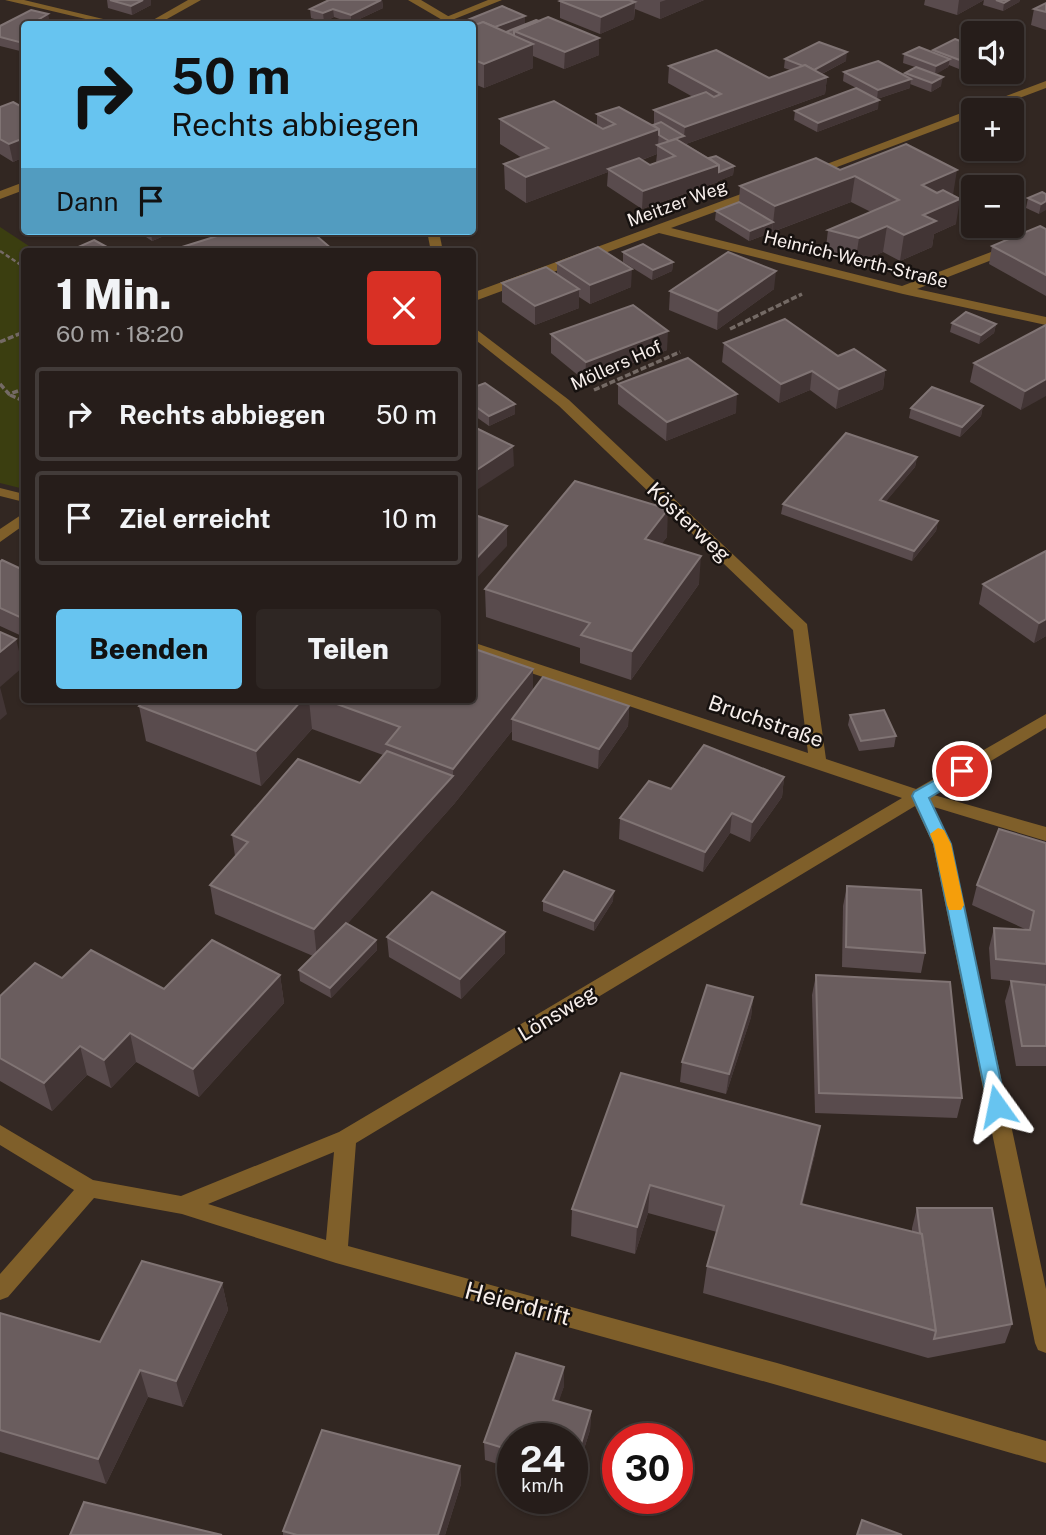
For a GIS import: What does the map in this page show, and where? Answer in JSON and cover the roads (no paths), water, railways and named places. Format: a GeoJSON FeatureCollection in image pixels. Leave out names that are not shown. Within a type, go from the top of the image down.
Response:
{"type":"FeatureCollection","features":[{"type":"Feature","properties":{"kind":"street"},"geometry":{"type":"LineString","coordinates":[[10,0],[35,2],[108,21]]}},
{"type":"Feature","properties":{"kind":"street"},"geometry":{"type":"LineString","coordinates":[[156,21],[196,0]]}},
{"type":"Feature","properties":{"kind":"street"},"geometry":{"type":"LineString","coordinates":[[413,0],[448,19]]}},
{"type":"Feature","properties":{"kind":"street"},"geometry":{"type":"LineString","coordinates":[[442,21],[498,0]]}},
{"type":"Feature","properties":{"kind":"street"},"geometry":{"type":"LineString","coordinates":[[1009,98],[1046,84]]}},
{"type":"Feature","properties":{"kind":"street"},"geometry":{"type":"LineString","coordinates":[[790,180],[961,116]]}},
{"type":"Feature","properties":{"kind":"street","name":"Meitzer Weg"},"geometry":{"type":"LineString","coordinates":[[476,297],[777,185]]}},
{"type":"Feature","properties":{"kind":"street"},"geometry":{"type":"LineString","coordinates":[[0,195],[21,187]]}},
{"type":"Feature","properties":{"kind":"street","name":"Heinrich-Werth-Straße"},"geometry":{"type":"LineString","coordinates":[[659,229],[903,290],[1046,321]]}},
{"type":"Feature","properties":{"kind":"street"},"geometry":{"type":"LineString","coordinates":[[903,290],[1046,235]]}},
{"type":"Feature","properties":{"kind":"street","name":"Kösterweg"},"geometry":{"type":"LineString","coordinates":[[476,333],[564,403],[801,628],[818,762]]}},
{"type":"Feature","properties":{"kind":"street"},"geometry":{"type":"LineString","coordinates":[[0,492],[21,497]]}},
{"type":"Feature","properties":{"kind":"street"},"geometry":{"type":"LineString","coordinates":[[0,537],[21,520]]}},
{"type":"Feature","properties":{"kind":"street","name":"Bruchstraße"},"geometry":{"type":"LineString","coordinates":[[476,648],[920,796],[1046,834]]}},
{"type":"Feature","properties":{"kind":"street","name":"Lönsweg"},"geometry":{"type":"LineString","coordinates":[[182,1205],[346,1138],[1046,720]]}},
{"type":"Feature","properties":{"kind":"street"},"geometry":{"type":"LineString","coordinates":[[920,796],[942,844],[1046,1343]]}},
{"type":"Feature","properties":{"kind":"street","name":"Heierdrift"},"geometry":{"type":"LineString","coordinates":[[0,1134],[89,1188],[182,1205],[336,1253],[777,1374],[1046,1452]]}},
{"type":"Feature","properties":{"kind":"street"},"geometry":{"type":"LineString","coordinates":[[336,1253],[346,1138]]}},
{"type":"Feature","properties":{"kind":"street"},"geometry":{"type":"LineString","coordinates":[[0,1290],[89,1188]]}}]}
